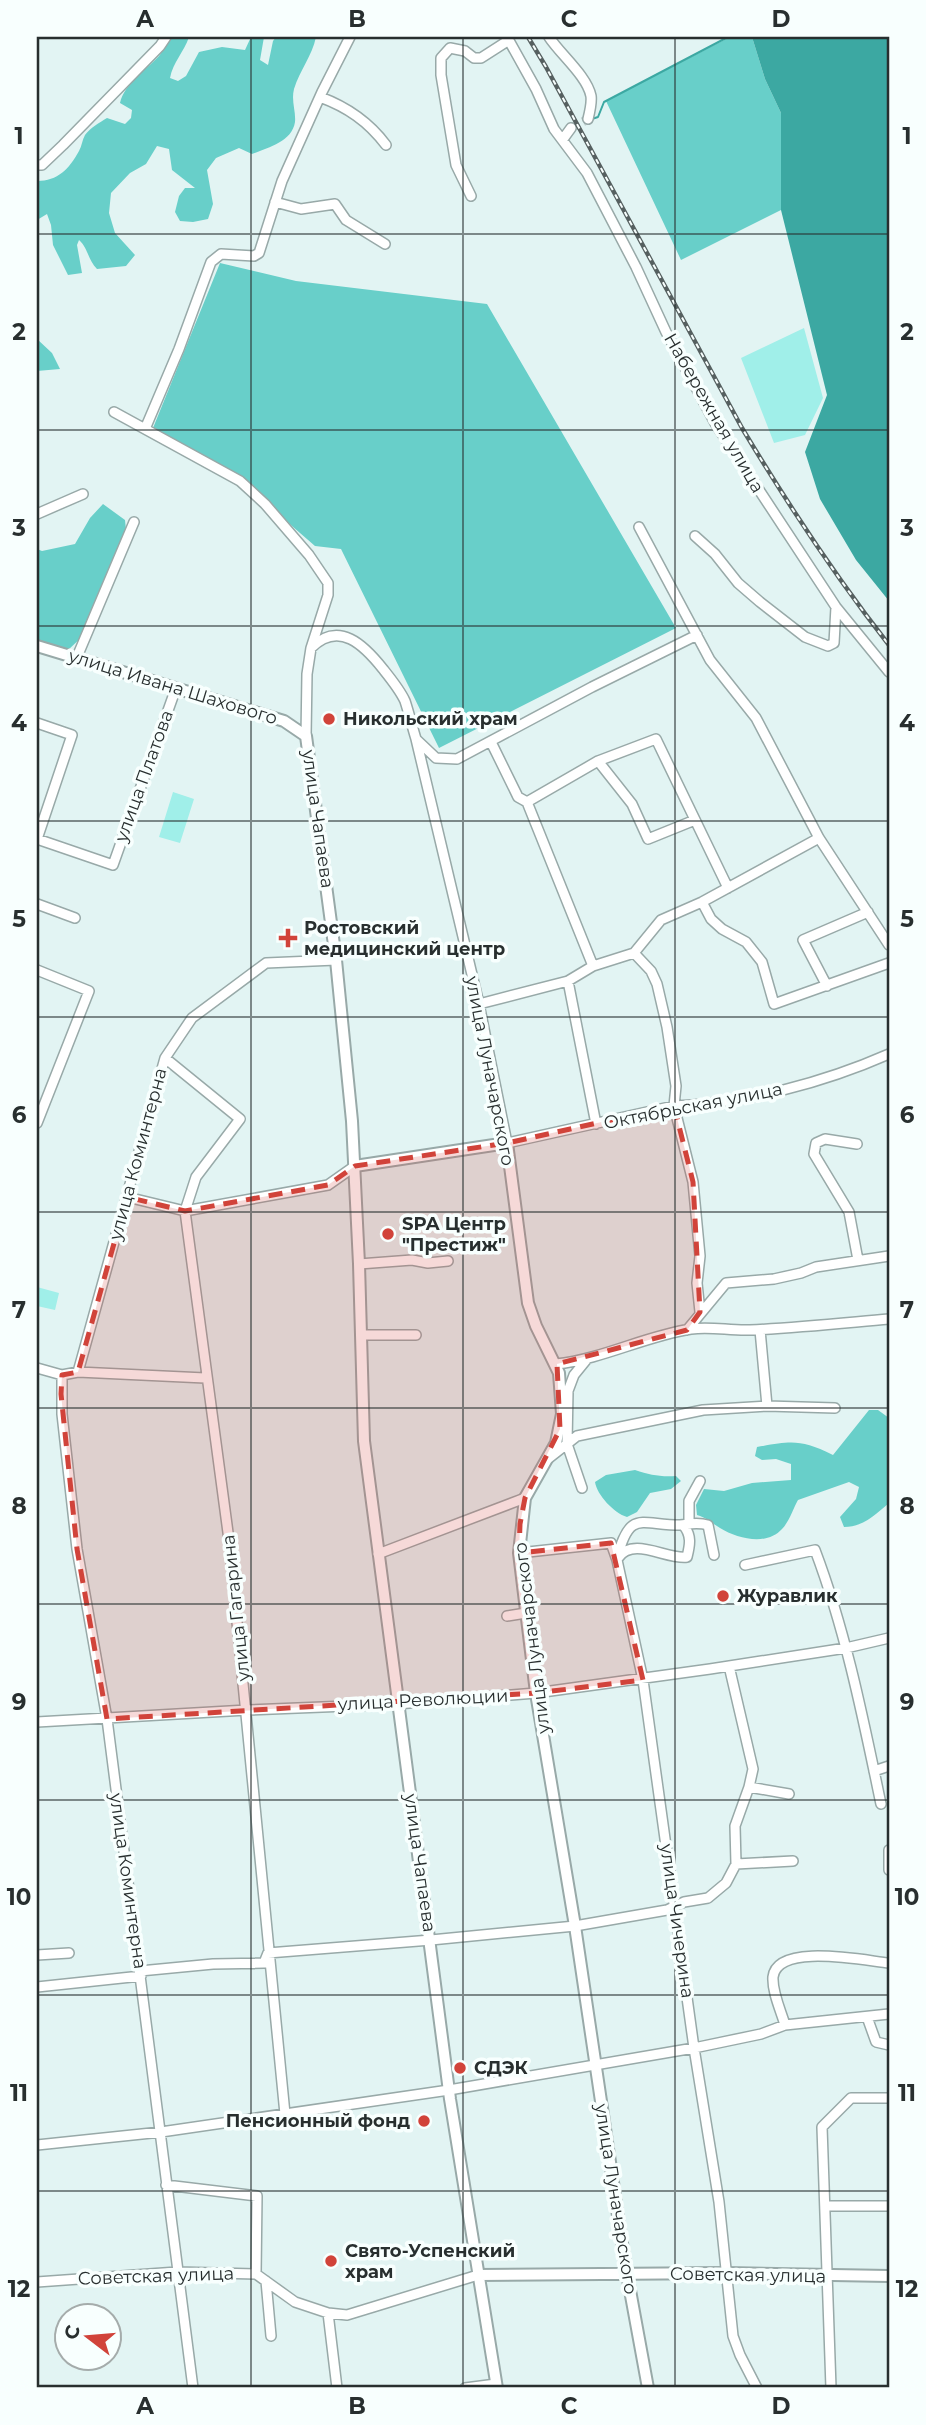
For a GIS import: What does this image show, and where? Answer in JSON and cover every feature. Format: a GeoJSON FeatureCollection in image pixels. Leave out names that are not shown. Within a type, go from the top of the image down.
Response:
{"type":"FeatureCollection","features":[{"type":"Feature","properties":{"kind":"main road","name":"улица Ивана Шахового"},"geometry":{"type":"LineString","coordinates":[[37,646],[284,721],[306,736]]}},
{"type":"Feature","properties":{"kind":"main road","name":"улица Чапаева"},"geometry":{"type":"LineString","coordinates":[[306,736],[336,960],[355,1166],[364,1441],[449,2090],[496,2386]]}},
{"type":"Feature","properties":{"kind":"main road","name":"Октябрьская улица"},"geometry":{"type":"LineString","coordinates":[[355,1166],[507,1143]]}},
{"type":"Feature","properties":{"kind":"main road","name":"улица Луначарского"},"geometry":{"type":"LineString","coordinates":[[507,1143],[528,1303],[536,1326],[556,1364],[561,1382],[562,1414],[556,1443],[525,1498],[519,1553],[536,1693],[575,1926],[627,2274],[648,2388]]}},
{"type":"Feature","properties":{"kind":"main road","name":"Советская улица"},"geometry":{"type":"LineString","coordinates":[[478,2275],[726,2273],[889,2276]]}},
{"type":"Feature","properties":{"kind":"street"},"geometry":{"type":"LineString","coordinates":[[37,165],[42,164],[63,145],[166,37]]}},
{"type":"Feature","properties":{"kind":"street"},"geometry":{"type":"LineString","coordinates":[[145,429],[179,349],[211,262],[221,254],[254,256],[259,253],[275,202],[320,97],[350,37]]}},
{"type":"Feature","properties":{"kind":"street"},"geometry":{"type":"LineString","coordinates":[[549,37],[556,49],[571,63],[590,93],[592,100],[588,118]]}},
{"type":"Feature","properties":{"kind":"street"},"geometry":{"type":"LineString","coordinates":[[471,196],[456,165],[441,75],[441,58],[450,48],[465,51],[474,58],[481,58],[508,38]]}},
{"type":"Feature","properties":{"kind":"street","name":"Набережная улица"},"geometry":{"type":"LineString","coordinates":[[508,38],[537,89],[554,129],[587,173],[666,332],[715,423],[835,607],[886,669]]}},
{"type":"Feature","properties":{"kind":"street"},"geometry":{"type":"LineString","coordinates":[[320,97],[351,111],[386,145]]}},
{"type":"Feature","properties":{"kind":"street"},"geometry":{"type":"LineString","coordinates":[[563,139],[571,128]]}},
{"type":"Feature","properties":{"kind":"street"},"geometry":{"type":"LineString","coordinates":[[275,202],[301,209],[335,204],[346,220],[385,244]]}},
{"type":"Feature","properties":{"kind":"street","name":"улица Чапаева"},"geometry":{"type":"LineString","coordinates":[[114,412],[240,481],[265,504],[309,555],[328,583],[328,595],[311,648],[306,685],[306,736]]}},
{"type":"Feature","properties":{"kind":"street"},"geometry":{"type":"LineString","coordinates":[[37,514],[83,494]]}},
{"type":"Feature","properties":{"kind":"street"},"geometry":{"type":"LineString","coordinates":[[77,657],[134,522]]}},
{"type":"Feature","properties":{"kind":"street"},"geometry":{"type":"LineString","coordinates":[[639,527],[710,660],[756,718],[819,838],[889,945]]}},
{"type":"Feature","properties":{"kind":"street"},"geometry":{"type":"LineString","coordinates":[[695,536],[715,554],[738,583],[805,637],[828,646],[834,642],[835,607]]}},
{"type":"Feature","properties":{"kind":"street"},"geometry":{"type":"LineString","coordinates":[[416,739],[436,758],[457,759],[696,635]]}},
{"type":"Feature","properties":{"kind":"street","name":"улица Луначарского"},"geometry":{"type":"LineString","coordinates":[[311,648],[320,640],[342,636],[364,646],[404,700],[416,739],[479,1004],[507,1143]]}},
{"type":"Feature","properties":{"kind":"street","name":"улица Платова"},"geometry":{"type":"LineString","coordinates":[[37,723],[72,735],[37,839],[113,865],[176,688]]}},
{"type":"Feature","properties":{"kind":"street"},"geometry":{"type":"LineString","coordinates":[[527,802],[598,761],[656,739],[729,888]]}},
{"type":"Feature","properties":{"kind":"street"},"geometry":{"type":"LineString","coordinates":[[491,742],[518,797],[527,802],[593,966]]}},
{"type":"Feature","properties":{"kind":"street"},"geometry":{"type":"LineString","coordinates":[[598,761],[632,804],[648,839],[695,820]]}},
{"type":"Feature","properties":{"kind":"street"},"geometry":{"type":"LineString","coordinates":[[479,1004],[568,981],[593,966],[634,953],[661,920],[729,888],[819,838]]}},
{"type":"Feature","properties":{"kind":"street"},"geometry":{"type":"LineString","coordinates":[[702,902],[711,919],[722,929],[747,942],[762,962],[775,1004],[889,963]]}},
{"type":"Feature","properties":{"kind":"street"},"geometry":{"type":"LineString","coordinates":[[37,904],[75,918]]}},
{"type":"Feature","properties":{"kind":"street"},"geometry":{"type":"LineString","coordinates":[[827,986],[803,940],[869,912]]}},
{"type":"Feature","properties":{"kind":"street"},"geometry":{"type":"LineString","coordinates":[[634,953],[651,971],[657,984],[667,1027],[677,1086],[674,1106],[693,1182],[700,1312]]}},
{"type":"Feature","properties":{"kind":"street","name":"улица Коминтерна"},"geometry":{"type":"LineString","coordinates":[[78,1372],[165,1058],[192,1018],[266,963],[336,960]]}},
{"type":"Feature","properties":{"kind":"street"},"geometry":{"type":"LineString","coordinates":[[37,970],[89,991],[37,1124]]}},
{"type":"Feature","properties":{"kind":"street"},"geometry":{"type":"LineString","coordinates":[[568,981],[596,1124]]}},
{"type":"Feature","properties":{"kind":"street","name":"Октябрьская улица"},"geometry":{"type":"LineString","coordinates":[[507,1143],[674,1106],[696,1105],[814,1083],[889,1054]]}},
{"type":"Feature","properties":{"kind":"street","name":"улица Гагарина"},"geometry":{"type":"LineString","coordinates":[[165,1058],[240,1119],[196,1177],[185,1211],[205,1378],[229,1540],[285,2114]]}},
{"type":"Feature","properties":{"kind":"street"},"geometry":{"type":"LineString","coordinates":[[857,1144],[825,1139],[816,1143],[814,1154],[849,1212],[858,1260]]}},
{"type":"Feature","properties":{"kind":"street","name":"Октябрьская улица"},"geometry":{"type":"LineString","coordinates":[[127,1197],[185,1211],[328,1185],[355,1166]]}},
{"type":"Feature","properties":{"kind":"street"},"geometry":{"type":"LineString","coordinates":[[687,1330],[726,1283],[774,1279],[816,1267],[889,1256]]}},
{"type":"Feature","properties":{"kind":"street"},"geometry":{"type":"LineString","coordinates":[[359,1264],[412,1260],[428,1263],[448,1261]]}},
{"type":"Feature","properties":{"kind":"street"},"geometry":{"type":"LineString","coordinates":[[556,1364],[587,1360],[687,1330],[760,1330],[889,1319]]}},
{"type":"Feature","properties":{"kind":"street"},"geometry":{"type":"LineString","coordinates":[[760,1330],[767,1406]]}},
{"type":"Feature","properties":{"kind":"street"},"geometry":{"type":"LineString","coordinates":[[361,1335],[416,1335]]}},
{"type":"Feature","properties":{"kind":"street"},"geometry":{"type":"LineString","coordinates":[[582,1488],[567,1444],[568,1391],[574,1375],[587,1360]]}},
{"type":"Feature","properties":{"kind":"street"},"geometry":{"type":"LineString","coordinates":[[37,1368],[62,1375],[78,1372],[205,1378]]}},
{"type":"Feature","properties":{"kind":"street","name":"улица Коминтерна"},"geometry":{"type":"LineString","coordinates":[[62,1375],[61,1414],[77,1549],[107,1719],[193,2388]]}},
{"type":"Feature","properties":{"kind":"street"},"geometry":{"type":"LineString","coordinates":[[549,1458],[577,1436],[703,1410],[767,1406],[835,1408]]}},
{"type":"Feature","properties":{"kind":"street"},"geometry":{"type":"LineString","coordinates":[[617,1560],[621,1553],[630,1550],[651,1550],[678,1558],[687,1557],[690,1544],[686,1524],[689,1501],[700,1481]]}},
{"type":"Feature","properties":{"kind":"street"},"geometry":{"type":"LineString","coordinates":[[378,1554],[525,1498]]}},
{"type":"Feature","properties":{"kind":"street"},"geometry":{"type":"LineString","coordinates":[[617,1560],[624,1533],[635,1524],[648,1522],[708,1525],[714,1555]]}},
{"type":"Feature","properties":{"kind":"street"},"geometry":{"type":"LineString","coordinates":[[519,1553],[611,1543],[617,1560]]}},
{"type":"Feature","properties":{"kind":"street"},"geometry":{"type":"LineString","coordinates":[[746,1565],[815,1550],[834,1603],[846,1648],[881,1804]]}},
{"type":"Feature","properties":{"kind":"street","name":"улица Чичерина"},"geometry":{"type":"LineString","coordinates":[[617,1560],[643,1680],[694,2048],[719,2202],[733,2336],[757,2388]]}},
{"type":"Feature","properties":{"kind":"street"},"geometry":{"type":"LineString","coordinates":[[507,1616],[526,1613]]}},
{"type":"Feature","properties":{"kind":"street","name":"улица Революции"},"geometry":{"type":"LineString","coordinates":[[37,1723],[397,1704],[536,1693],[643,1680],[846,1648],[889,1638]]}},
{"type":"Feature","properties":{"kind":"street"},"geometry":{"type":"LineString","coordinates":[[37,1987],[213,1964],[264,1963],[268,1953],[575,1926],[708,1898],[726,1883],[737,1864],[735,1826],[753,1769],[729,1666]]}},
{"type":"Feature","properties":{"kind":"street"},"geometry":{"type":"LineString","coordinates":[[874,1771],[889,1766]]}},
{"type":"Feature","properties":{"kind":"street"},"geometry":{"type":"LineString","coordinates":[[749,1787],[789,1794]]}},
{"type":"Feature","properties":{"kind":"street"},"geometry":{"type":"LineString","coordinates":[[889,1850],[889,1870]]}},
{"type":"Feature","properties":{"kind":"street"},"geometry":{"type":"LineString","coordinates":[[737,1864],[793,1861]]}},
{"type":"Feature","properties":{"kind":"street"},"geometry":{"type":"LineString","coordinates":[[37,1955],[69,1953]]}},
{"type":"Feature","properties":{"kind":"street"},"geometry":{"type":"LineString","coordinates":[[785,2025],[773,1981],[774,1973],[786,1960],[813,1955],[889,1963]]}},
{"type":"Feature","properties":{"kind":"street"},"geometry":{"type":"LineString","coordinates":[[37,2145],[161,2132],[449,2090],[694,2048],[761,2034],[785,2025],[889,2014]]}},
{"type":"Feature","properties":{"kind":"street"},"geometry":{"type":"LineString","coordinates":[[867,2017],[876,2042],[889,2045]]}},
{"type":"Feature","properties":{"kind":"street"},"geometry":{"type":"LineString","coordinates":[[831,2388],[822,2127],[851,2098],[889,2098]]}},
{"type":"Feature","properties":{"kind":"street"},"geometry":{"type":"LineString","coordinates":[[166,2185],[257,2196],[257,2274]]}},
{"type":"Feature","properties":{"kind":"street"},"geometry":{"type":"LineString","coordinates":[[826,2206],[889,2206]]}},
{"type":"Feature","properties":{"kind":"street","name":"Советская улица"},"geometry":{"type":"LineString","coordinates":[[37,2282],[177,2272],[257,2274],[295,2302],[328,2314],[347,2315],[478,2275]]}},
{"type":"Feature","properties":{"kind":"street"},"geometry":{"type":"LineString","coordinates":[[266,2281],[271,2336]]}},
{"type":"Feature","properties":{"kind":"street"},"geometry":{"type":"LineString","coordinates":[[328,2314],[337,2388]]}},
{"type":"Feature","properties":{"kind":"street"},"geometry":{"type":"LineString","coordinates":[[465,2388],[496,2386]]}},
{"type":"Feature","properties":{"kind":"highlighted area"},"geometry":{"type":"Polygon","coordinates":[[[674,1106],[693,1182],[700,1312],[687,1330],[557,1364],[560,1429],[525,1498],[520,1524],[519,1553],[611,1543],[643,1680],[536,1693],[107,1719],[77,1549],[61,1394],[62,1375],[78,1372],[127,1197],[185,1211],[328,1185],[355,1166],[507,1143],[674,1106]]]}},
{"type":"Feature","properties":{"kind":"shaded area"},"geometry":{"type":"Polygon","coordinates":[[[169,37],[189,37],[170,78],[178,81],[186,76],[199,52],[222,47],[245,50],[251,37],[264,37],[260,60],[268,65],[276,37],[316,37],[294,89],[293,129],[278,143],[252,154],[239,148],[216,158],[207,170],[213,204],[208,219],[193,222],[180,221],[175,212],[179,196],[185,188],[195,188],[172,170],[169,149],[157,146],[146,164],[130,173],[111,193],[109,213],[115,233],[135,255],[126,266],[97,269],[79,240],[77,245],[82,273],[68,275],[53,245],[47,214],[37,220],[37,181],[51,179],[67,168],[79,151],[85,135],[95,125],[107,118],[125,124],[131,118],[132,110],[120,103],[123,96],[131,83],[159,56],[169,37]]]}},
{"type":"Feature","properties":{"kind":"shaded area"},"geometry":{"type":"Polygon","coordinates":[[[730,37],[752,37],[765,79],[781,113],[781,210],[681,260],[606,101],[730,37]]]}},
{"type":"Feature","properties":{"kind":"shaded area"},"geometry":{"type":"Polygon","coordinates":[[[752,37],[889,37],[889,601],[856,560],[820,499],[805,452],[827,395],[781,210],[781,113],[765,79],[752,37]]]}},
{"type":"Feature","properties":{"kind":"shaded area"},"geometry":{"type":"Polygon","coordinates":[[[220,263],[296,281],[487,304],[676,628],[439,748],[341,549],[315,546],[240,481],[153,428],[220,263]]]}},
{"type":"Feature","properties":{"kind":"shaded area"},"geometry":{"type":"Polygon","coordinates":[[[804,328],[823,398],[805,435],[774,443],[741,358],[804,328]]]}},
{"type":"Feature","properties":{"kind":"shaded area"},"geometry":{"type":"Polygon","coordinates":[[[37,339],[52,353],[60,369],[37,371],[37,339]]]}},
{"type":"Feature","properties":{"kind":"shaded area"},"geometry":{"type":"Polygon","coordinates":[[[103,504],[125,520],[126,530],[84,635],[67,651],[37,645],[37,549],[42,551],[75,544],[90,518],[103,504]]]}},
{"type":"Feature","properties":{"kind":"shaded area"},"geometry":{"type":"Polygon","coordinates":[[[173,792],[194,799],[180,843],[159,837],[173,792]]]}},
{"type":"Feature","properties":{"kind":"shaded area"},"geometry":{"type":"Polygon","coordinates":[[[37,1287],[59,1293],[55,1310],[37,1306],[37,1287]]]}},
{"type":"Feature","properties":{"kind":"shaded area"},"geometry":{"type":"Polygon","coordinates":[[[869,1410],[878,1410],[889,1418],[889,1503],[868,1520],[844,1527],[840,1517],[856,1499],[859,1487],[849,1482],[798,1500],[784,1526],[769,1538],[744,1538],[697,1515],[696,1505],[704,1489],[724,1491],[752,1483],[791,1480],[791,1464],[776,1459],[762,1460],[755,1456],[757,1447],[796,1443],[833,1455],[869,1410]]]}},
{"type":"Feature","properties":{"kind":"shaded area"},"geometry":{"type":"Polygon","coordinates":[[[635,1470],[676,1476],[681,1481],[671,1489],[650,1493],[637,1512],[627,1517],[607,1503],[595,1482],[606,1475],[635,1470]]]}},
{"type":"Feature","properties":{"kind":"waterway"},"geometry":{"type":"LineString","coordinates":[[592,119],[598,117],[604,102],[728,37]]}},
{"type":"Feature","properties":{"kind":"tunnel"},"geometry":{"type":"LineString","coordinates":[[571,128],[588,119]]}},
{"type":"Feature","properties":{"kind":"railway"},"geometry":{"type":"LineString","coordinates":[[528,37],[742,428],[812,539],[889,645]]}},
{"type":"Feature","properties":{"kind":"place","name":"Никольский храм"},"geometry":{"type":"Point","coordinates":[329,719]}},
{"type":"Feature","properties":{"kind":"place","name":"Ростовский медицинский центр"},"geometry":{"type":"Point","coordinates":[288,938]}},
{"type":"Feature","properties":{"kind":"place","name":"SPA Центр \"Престиж\""},"geometry":{"type":"Point","coordinates":[388,1234]}},
{"type":"Feature","properties":{"kind":"place","name":"Журавлик"},"geometry":{"type":"Point","coordinates":[723,1596]}},
{"type":"Feature","properties":{"kind":"place","name":"СДЭК"},"geometry":{"type":"Point","coordinates":[460,2068]}},
{"type":"Feature","properties":{"kind":"place","name":"Пенсионный фонд"},"geometry":{"type":"Point","coordinates":[424,2121]}},
{"type":"Feature","properties":{"kind":"place","name":"Свято-Успенский храм"},"geometry":{"type":"Point","coordinates":[331,2261]}}]}
